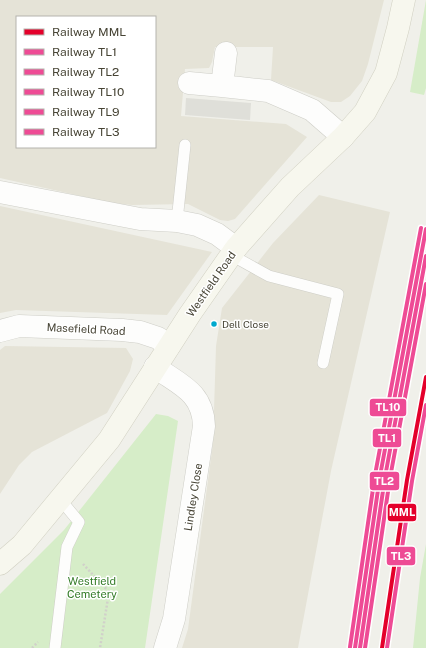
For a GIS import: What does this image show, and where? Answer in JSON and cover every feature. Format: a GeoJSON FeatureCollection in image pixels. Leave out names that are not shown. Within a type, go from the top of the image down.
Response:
{"type":"FeatureCollection","features":[{"type":"Feature","properties":{"kind":"street","name":"Westfield Road"},"geometry":{"type":"LineString","coordinates":[[0,564],[22,544],[109,440],[169,346],[234,251],[290,187],[343,137],[365,112],[386,73],[404,0]]}},
{"type":"Feature","properties":{"kind":"street"},"geometry":{"type":"LineString","coordinates":[[222,86],[226,53]]}},
{"type":"Feature","properties":{"kind":"street"},"geometry":{"type":"LineString","coordinates":[[189,83],[268,91],[312,110],[343,137]]}},
{"type":"Feature","properties":{"kind":"street"},"geometry":{"type":"LineString","coordinates":[[0,192],[140,219],[177,221],[197,225],[210,231],[234,251]]}},
{"type":"Feature","properties":{"kind":"street","name":"Masefield Road"},"geometry":{"type":"LineString","coordinates":[[0,331],[19,326],[122,330],[140,332],[158,338],[169,346]]}},
{"type":"Feature","properties":{"kind":"street","name":"Lindley Close"},"geometry":{"type":"LineString","coordinates":[[156,367],[192,394],[199,402],[203,412],[204,426],[174,619],[165,648]]}},
{"type":"Feature","properties":{"kind":"lane"},"geometry":{"type":"LineString","coordinates":[[177,221],[185,145]]}},
{"type":"Feature","properties":{"kind":"lane"},"geometry":{"type":"LineString","coordinates":[[234,251],[269,276],[338,294],[323,363]]}},
{"type":"Feature","properties":{"kind":"lane"},"geometry":{"type":"LineString","coordinates":[[55,648],[67,547],[79,522],[60,499]]}},
{"type":"Feature","properties":{"kind":"path"},"geometry":{"type":"LineString","coordinates":[[67,547],[109,592],[100,648]]}},
{"type":"Feature","properties":{"kind":"shaded area"},"geometry":{"type":"Polygon","coordinates":[[[0,0],[384,0],[368,64],[362,81],[350,96],[341,102],[331,102],[271,80],[273,47],[215,47],[212,62],[209,68],[185,69],[181,116],[286,124],[307,137],[235,219],[228,221],[220,220],[188,204],[132,205],[112,203],[0,178],[0,0]]]}},
{"type":"Feature","properties":{"kind":"shaded area"},"geometry":{"type":"Polygon","coordinates":[[[186,98],[251,103],[250,120],[185,115],[186,98]]]}},
{"type":"Feature","properties":{"kind":"shaded area"},"geometry":{"type":"Polygon","coordinates":[[[319,195],[390,212],[331,471],[298,648],[182,648],[188,629],[213,443],[216,346],[222,308],[273,243],[319,195]]]}},
{"type":"Feature","properties":{"kind":"shaded area"},"geometry":{"type":"Polygon","coordinates":[[[0,206],[212,252],[167,315],[16,310],[0,313],[0,206]]]}},
{"type":"Feature","properties":{"kind":"shaded area"},"geometry":{"type":"Polygon","coordinates":[[[5,346],[126,348],[133,359],[130,371],[107,413],[32,452],[19,465],[0,494],[0,350],[5,346]]]}},
{"type":"Feature","properties":{"kind":"green space"},"geometry":{"type":"Polygon","coordinates":[[[426,0],[426,88],[424,95],[410,92],[426,0]]]}},
{"type":"Feature","properties":{"kind":"green space","name":"Westfield Cemetery"},"geometry":{"type":"Polygon","coordinates":[[[156,414],[168,416],[178,421],[145,648],[0,648],[0,594],[64,530],[156,414]]]}},
{"type":"Feature","properties":{"kind":"green space"},"geometry":{"type":"Polygon","coordinates":[[[426,544],[426,648],[413,648],[420,578],[426,544]]]}},
{"type":"Feature","properties":{"kind":"rail line","name":"TL10"},"geometry":{"type":"LineString","coordinates":[[350,647],[375,475],[421,228]]}},
{"type":"Feature","properties":{"kind":"rail line","name":"TL1"},"geometry":{"type":"LineString","coordinates":[[355,648],[380,476],[426,229]]}},
{"type":"Feature","properties":{"kind":"rail line","name":"TL2"},"geometry":{"type":"LineString","coordinates":[[360,648],[385,477],[426,256]]}},
{"type":"Feature","properties":{"kind":"rail line","name":"TL9"},"geometry":{"type":"LineString","coordinates":[[365,648],[390,478],[426,284]]}},
{"type":"Feature","properties":{"kind":"rail line","name":"MML"},"geometry":{"type":"LineString","coordinates":[[382,648],[407,480],[426,377]]}},
{"type":"Feature","properties":{"kind":"rail line","name":"TL3"},"geometry":{"type":"LineString","coordinates":[[387,648],[412,481],[426,405]]}},
{"type":"Feature","properties":{"kind":"place","name":"Dell Close"},"geometry":{"type":"Point","coordinates":[214,324]}}]}
